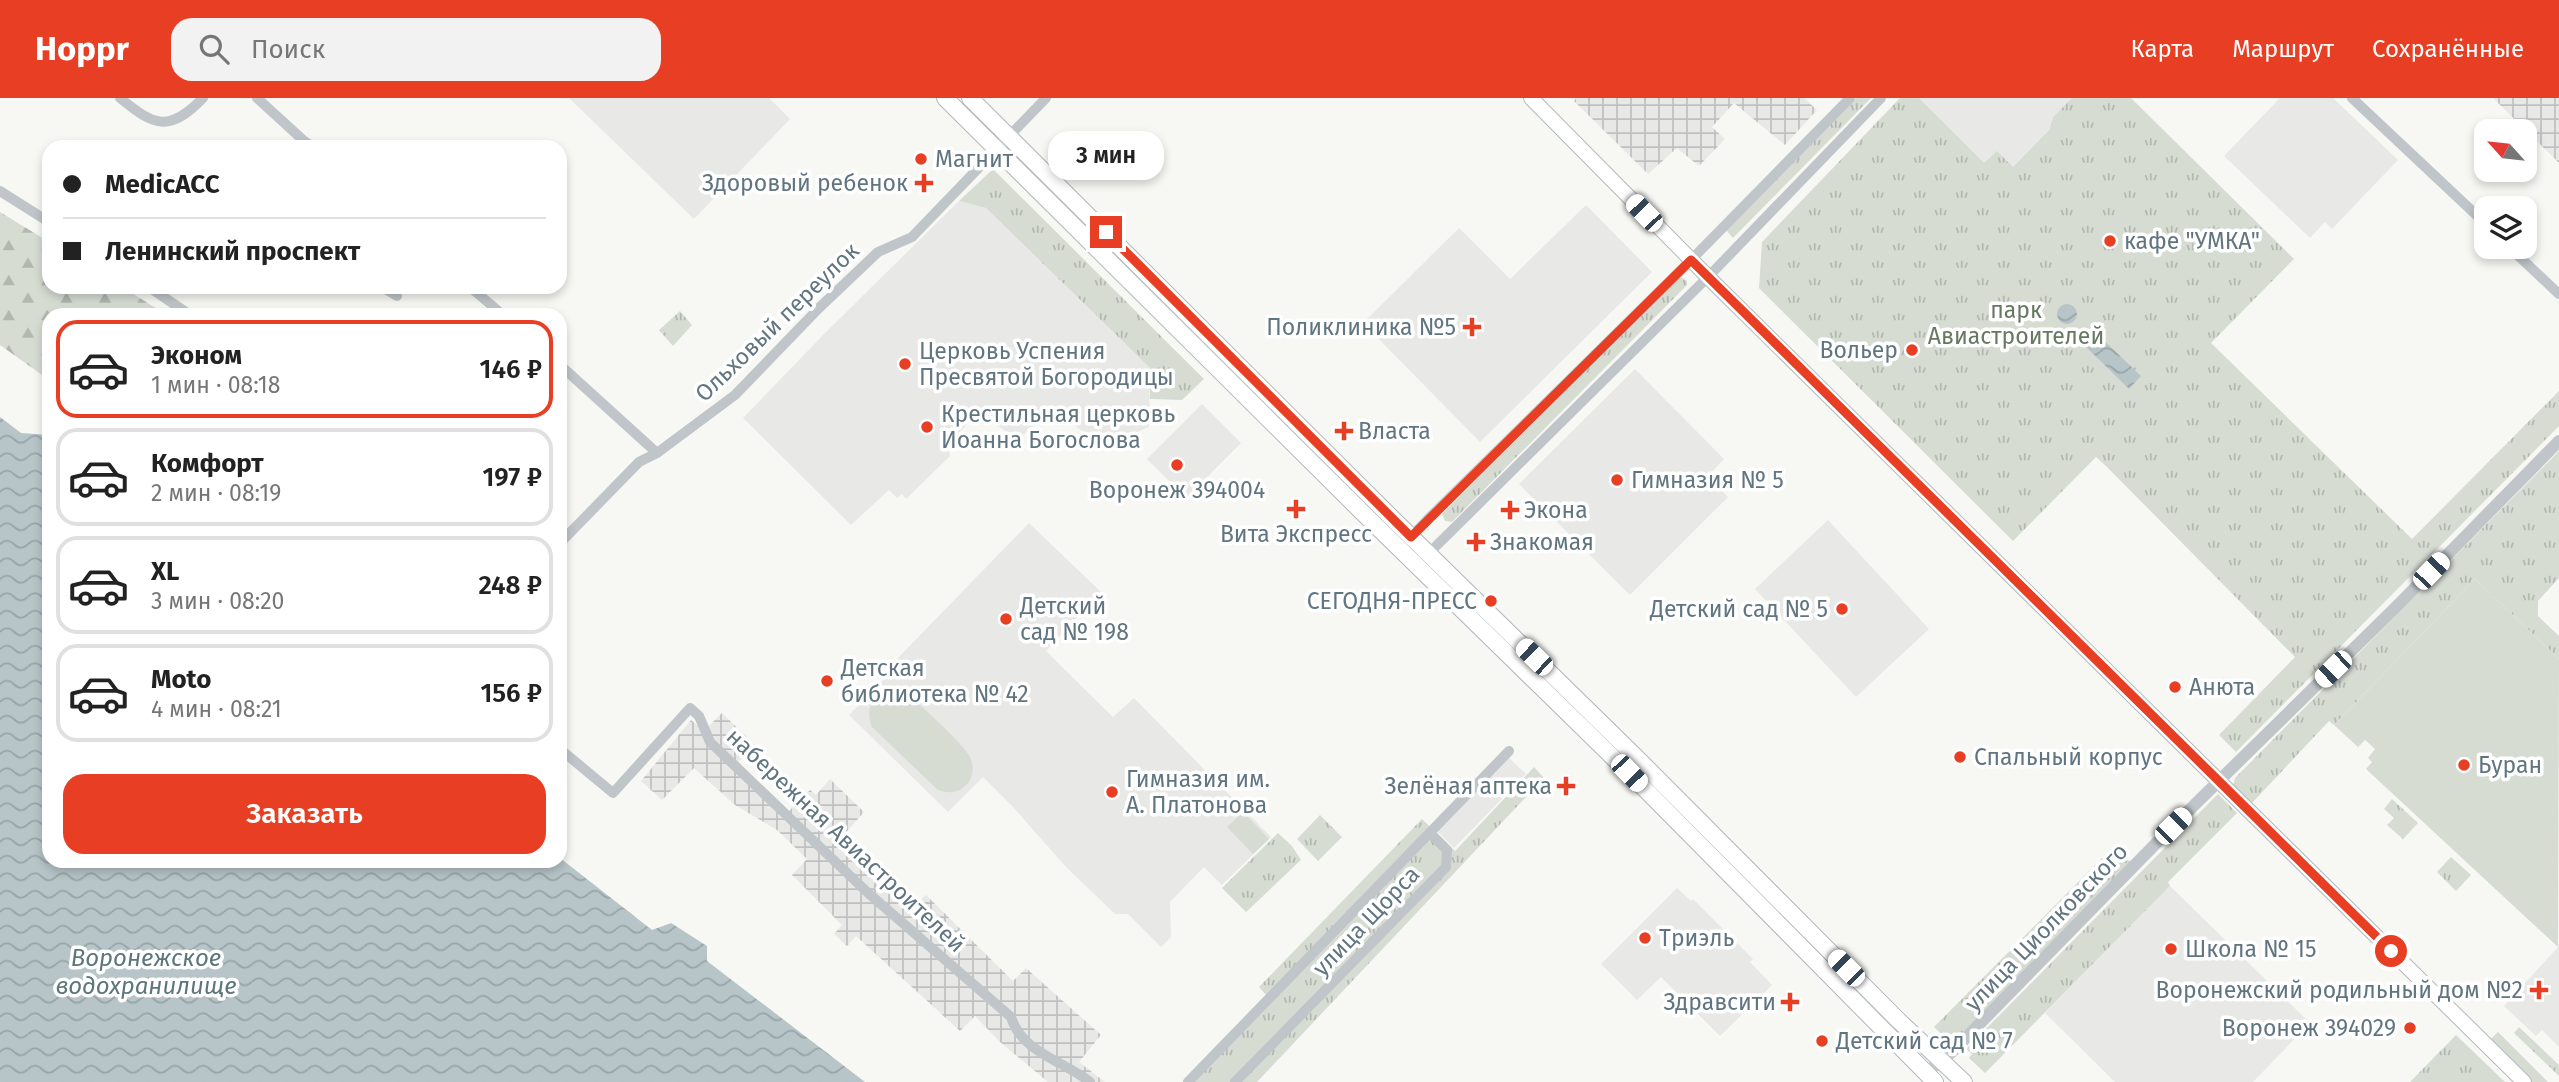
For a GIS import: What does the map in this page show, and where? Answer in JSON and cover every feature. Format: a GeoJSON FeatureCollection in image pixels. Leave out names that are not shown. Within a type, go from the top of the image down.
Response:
{"type":"FeatureCollection","features":[{"type":"Feature","properties":{"kind":"main road"},"geometry":{"type":"LineString","coordinates":[[945,98],[1629,773],[1926,1079]]}},
{"type":"Feature","properties":{"kind":"main road"},"geometry":{"type":"LineString","coordinates":[[970,98],[1964,1082]]}},
{"type":"Feature","properties":{"kind":"main road"},"geometry":{"type":"LineString","coordinates":[[1531,98],[1708,277],[2524,1082]]}},
{"type":"Feature","properties":{"kind":"street"},"geometry":{"type":"LineString","coordinates":[[120,98],[144,118],[158,123],[174,122],[203,98]]}},
{"type":"Feature","properties":{"kind":"street"},"geometry":{"type":"LineString","coordinates":[[257,98],[305,140]]}},
{"type":"Feature","properties":{"kind":"street","name":"Ольховый переулок"},"geometry":{"type":"LineString","coordinates":[[567,536],[639,462],[657,453],[735,395],[819,308],[878,252],[912,237],[1046,98]]}},
{"type":"Feature","properties":{"kind":"street"},"geometry":{"type":"LineString","coordinates":[[1850,98],[1691,260],[1411,537],[1407,556],[1428,554],[1708,277],[1881,98]]}},
{"type":"Feature","properties":{"kind":"street"},"geometry":{"type":"LineString","coordinates":[[2352,98],[2474,213]]}},
{"type":"Feature","properties":{"kind":"street"},"geometry":{"type":"LineString","coordinates":[[0,191],[42,218]]}},
{"type":"Feature","properties":{"kind":"street"},"geometry":{"type":"LineString","coordinates":[[2522,259],[2559,294]]}},
{"type":"Feature","properties":{"kind":"street"},"geometry":{"type":"LineString","coordinates":[[159,294],[180,308]]}},
{"type":"Feature","properties":{"kind":"street"},"geometry":{"type":"LineString","coordinates":[[479,294],[495,308]]}},
{"type":"Feature","properties":{"kind":"street"},"geometry":{"type":"LineString","coordinates":[[567,371],[657,453]]}},
{"type":"Feature","properties":{"kind":"street","name":"улица Циолковского"},"geometry":{"type":"LineString","coordinates":[[1926,1079],[2559,441]]}},
{"type":"Feature","properties":{"kind":"street","name":"набережная Авиастроителей"},"geometry":{"type":"LineString","coordinates":[[567,754],[613,793],[690,708],[699,716],[710,741],[867,892],[1011,1017],[1015,1031],[1048,1059],[1075,1070],[1090,1082]]}},
{"type":"Feature","properties":{"kind":"street"},"geometry":{"type":"LineString","coordinates":[[1188,1082],[1509,751]]}},
{"type":"Feature","properties":{"kind":"street","name":"улица Щорса"},"geometry":{"type":"LineString","coordinates":[[1235,1082],[1446,867],[1447,850],[1431,834]]}},
{"type":"Feature","properties":{"kind":"shaded area"},"geometry":{"type":"Polygon","coordinates":[[[569,98],[769,98],[790,119],[694,219],[569,98]]]}},
{"type":"Feature","properties":{"kind":"shaded area"},"geometry":{"type":"Polygon","coordinates":[[[1576,98],[1804,98],[1817,110],[1785,145],[1734,103],[1712,127],[1725,139],[1699,166],[1677,148],[1648,174],[1574,101],[1576,98]]]}},
{"type":"Feature","properties":{"kind":"shaded area"},"geometry":{"type":"Polygon","coordinates":[[[1919,98],[2072,98],[2053,117],[2050,129],[2013,167],[1984,164],[1919,98]]]}},
{"type":"Feature","properties":{"kind":"shaded area"},"geometry":{"type":"Polygon","coordinates":[[[2280,98],[2333,98],[2398,160],[2332,229],[2325,222],[2310,238],[2224,156],[2280,98]]]}},
{"type":"Feature","properties":{"kind":"shaded area"},"geometry":{"type":"Polygon","coordinates":[[[2559,98],[2559,163],[2538,142],[2538,119],[2514,119],[2494,99],[2559,98]]]}},
{"type":"Feature","properties":{"kind":"shaded area"},"geometry":{"type":"Polygon","coordinates":[[[959,201],[986,208],[1150,368],[1149,427],[1116,441],[1099,443],[1053,410],[1018,439],[978,413],[948,444],[950,456],[906,499],[902,494],[897,498],[889,490],[851,525],[743,418],[959,201]]]}},
{"type":"Feature","properties":{"kind":"shaded area"},"geometry":{"type":"Polygon","coordinates":[[[1586,205],[1652,272],[1480,442],[1363,323],[1459,228],[1510,279],[1586,205]]]}},
{"type":"Feature","properties":{"kind":"shaded area","name":"Гимназия № 5"},"geometry":{"type":"Polygon","coordinates":[[[1635,369],[1724,459],[1708,476],[1728,497],[1630,595],[1519,484],[1635,369]]]}},
{"type":"Feature","properties":{"kind":"shaded area"},"geometry":{"type":"Polygon","coordinates":[[[1202,404],[1241,443],[1186,498],[1147,459],[1202,404]]]}},
{"type":"Feature","properties":{"kind":"shaded area","name":"Детский сад № 5"},"geometry":{"type":"Polygon","coordinates":[[[1828,520],[1929,629],[1856,697],[1755,589],[1828,520]]]}},
{"type":"Feature","properties":{"kind":"shaded area","name":"Гимназия им. А. Платонова"},"geometry":{"type":"Polygon","coordinates":[[[1029,523],[1101,592],[1046,651],[1113,717],[1134,698],[1271,837],[1222,885],[1204,867],[1170,902],[1171,937],[1161,947],[1128,914],[1115,914],[1066,867],[983,777],[948,812],[849,715],[900,663],[897,659],[1029,523]]]}},
{"type":"Feature","properties":{"kind":"shaded area"},"geometry":{"type":"Polygon","coordinates":[[[722,713],[755,745],[738,762],[789,811],[810,790],[816,795],[830,779],[864,812],[841,838],[911,907],[926,895],[1013,981],[1026,968],[1101,1035],[1079,1062],[1105,1082],[1048,1082],[1000,1042],[975,1016],[960,1031],[856,936],[847,946],[834,934],[842,925],[792,875],[807,859],[777,830],[735,805],[694,768],[662,800],[641,781],[691,720],[704,731],[722,713]]]}},
{"type":"Feature","properties":{"kind":"shaded area"},"geometry":{"type":"Polygon","coordinates":[[[1508,757],[1526,774],[1454,848],[1438,832],[1440,826],[1508,757]]]}},
{"type":"Feature","properties":{"kind":"shaded area","name":"Школа № 15"},"geometry":{"type":"Polygon","coordinates":[[[2170,886],[2310,1023],[2253,1082],[2115,1082],[2045,1013],[2170,886]]]}},
{"type":"Feature","properties":{"kind":"shaded area"},"geometry":{"type":"Polygon","coordinates":[[[1677,888],[1691,901],[1693,899],[1753,959],[1750,962],[1772,985],[1720,1036],[1661,977],[1637,1000],[1601,964],[1677,888]]]}},
{"type":"Feature","properties":{"kind":"shaded area","name":"Воронежский родильный дом №2"},"geometry":{"type":"Polygon","coordinates":[[[2559,946],[2559,1047],[2542,1030],[2536,1036],[2504,1006],[2559,946]]]}},
{"type":"Feature","properties":{"kind":"green space"},"geometry":{"type":"Polygon","coordinates":[[[1856,98],[1871,98],[1733,238],[1726,230],[1856,98]]]}},
{"type":"Feature","properties":{"kind":"green space","name":"парк Авиастроителей"},"geometry":{"type":"Polygon","coordinates":[[[1900,98],[1919,98],[1984,163],[1997,151],[2013,167],[2050,129],[2053,117],[2072,98],[2131,98],[2294,259],[2211,343],[2412,539],[2559,391],[2559,426],[2236,752],[2219,735],[2295,657],[2107,467],[2096,457],[2013,541],[1759,288],[1762,242],[1900,98]]]}},
{"type":"Feature","properties":{"kind":"green space"},"geometry":{"type":"Polygon","coordinates":[[[993,169],[1204,379],[1182,400],[1150,399],[1150,368],[986,208],[959,201],[993,169]]]}},
{"type":"Feature","properties":{"kind":"green space"},"geometry":{"type":"Polygon","coordinates":[[[0,212],[42,238],[42,294],[133,294],[156,308],[42,308],[42,375],[0,345],[0,212]]]}},
{"type":"Feature","properties":{"kind":"green space"},"geometry":{"type":"Polygon","coordinates":[[[1678,278],[1687,281],[1687,285],[1452,522],[1445,521],[1442,514],[1678,278]]]}},
{"type":"Feature","properties":{"kind":"green space"},"geometry":{"type":"Polygon","coordinates":[[[680,311],[692,325],[673,346],[659,330],[680,311]]]}},
{"type":"Feature","properties":{"kind":"green space"},"geometry":{"type":"Polygon","coordinates":[[[2559,451],[2559,578],[2538,601],[2538,616],[2559,636],[2559,659],[2475,579],[2334,725],[2329,721],[2251,804],[2233,786],[2235,778],[2559,451]]]}},
{"type":"Feature","properties":{"kind":"green space","name":"Буран"},"geometry":{"type":"Polygon","coordinates":[[[2475,579],[2559,659],[2558,947],[2366,769],[2372,762],[2368,758],[2375,749],[2365,740],[2358,747],[2334,725],[2475,579]]]}},
{"type":"Feature","properties":{"kind":"green space"},"geometry":{"type":"Polygon","coordinates":[[[899,689],[942,725],[970,757],[971,777],[958,791],[938,790],[872,727],[869,712],[874,700],[884,692],[899,689]]]}},
{"type":"Feature","properties":{"kind":"green space"},"geometry":{"type":"Polygon","coordinates":[[[1534,767],[1544,778],[1257,1082],[1183,1082],[1267,996],[1259,987],[1422,819],[1455,851],[1534,767]]]}},
{"type":"Feature","properties":{"kind":"green space"},"geometry":{"type":"Polygon","coordinates":[[[2218,794],[2237,813],[2168,882],[2170,886],[1985,1073],[1969,1058],[1972,1054],[1966,1049],[2218,794]]]}},
{"type":"Feature","properties":{"kind":"green space"},"geometry":{"type":"Polygon","coordinates":[[[2392,799],[2418,823],[2403,839],[2387,825],[2394,818],[2384,809],[2392,799]]]}},
{"type":"Feature","properties":{"kind":"green space"},"geometry":{"type":"Polygon","coordinates":[[[1243,812],[1269,839],[1253,854],[1227,827],[1243,812]]]}},
{"type":"Feature","properties":{"kind":"green space"},"geometry":{"type":"Polygon","coordinates":[[[1320,815],[1342,837],[1318,861],[1297,839],[1320,815]]]}},
{"type":"Feature","properties":{"kind":"green space"},"geometry":{"type":"Polygon","coordinates":[[[1278,833],[1292,846],[1301,860],[1246,912],[1222,888],[1278,833]]]}},
{"type":"Feature","properties":{"kind":"green space"},"geometry":{"type":"Polygon","coordinates":[[[2114,846],[2131,863],[1952,1044],[1934,1027],[2114,846]]]}},
{"type":"Feature","properties":{"kind":"green space"},"geometry":{"type":"Polygon","coordinates":[[[2451,857],[2471,875],[2456,891],[2437,872],[2451,857]]]}},
{"type":"Feature","properties":{"kind":"green space"},"geometry":{"type":"Polygon","coordinates":[[[2519,1027],[2559,1065],[2559,1076],[2514,1033],[2519,1027]]]}},
{"type":"Feature","properties":{"kind":"green space"},"geometry":{"type":"Polygon","coordinates":[[[2498,1032],[2548,1082],[2532,1082],[2490,1040],[2498,1032]]]}},
{"type":"Feature","properties":{"kind":"green space"},"geometry":{"type":"Polygon","coordinates":[[[2456,1035],[2505,1082],[2410,1082],[2456,1035]]]}},
{"type":"Feature","properties":{"kind":"water"},"geometry":{"type":"Polygon","coordinates":[[[2067,304],[2074,307],[2077,314],[2074,321],[2067,324],[2060,321],[2057,314],[2060,307],[2067,304]]]}},
{"type":"Feature","properties":{"kind":"water"},"geometry":{"type":"Polygon","coordinates":[[[2093,330],[2141,376],[2129,389],[2081,342],[2093,330]]]}},
{"type":"Feature","properties":{"kind":"water","name":"Воронежское водохранилище"},"geometry":{"type":"Polygon","coordinates":[[[0,417],[21,433],[42,434],[42,868],[567,868],[567,863],[652,930],[671,923],[707,946],[707,961],[865,1082],[0,1082],[0,417]]]}},
{"type":"Feature","properties":{"kind":"place","name":"Магнит"},"geometry":{"type":"Point","coordinates":[921,159]}},
{"type":"Feature","properties":{"kind":"place","name":"Здоровый ребенок"},"geometry":{"type":"Point","coordinates":[924,183]}},
{"type":"Feature","properties":{"kind":"place","name":"кафе \"УМКА\""},"geometry":{"type":"Point","coordinates":[2110,241]}},
{"type":"Feature","properties":{"kind":"place","name":"Поликлиника №5"},"geometry":{"type":"Point","coordinates":[1472,327]}},
{"type":"Feature","properties":{"kind":"place","name":"Вольер"},"geometry":{"type":"Point","coordinates":[1912,350]}},
{"type":"Feature","properties":{"kind":"place","name":"Церковь Успения Пресвятой Богородицы"},"geometry":{"type":"Point","coordinates":[905,364]}},
{"type":"Feature","properties":{"kind":"place","name":"Крестильная церковь Иоанна Богослова"},"geometry":{"type":"Point","coordinates":[927,427]}},
{"type":"Feature","properties":{"kind":"place","name":"Власта"},"geometry":{"type":"Point","coordinates":[1344,431]}},
{"type":"Feature","properties":{"kind":"place","name":"Воронеж 394004"},"geometry":{"type":"Point","coordinates":[1177,465]}},
{"type":"Feature","properties":{"kind":"place","name":"Гимназия № 5"},"geometry":{"type":"Point","coordinates":[1617,480]}},
{"type":"Feature","properties":{"kind":"place","name":"Вита Экспресс"},"geometry":{"type":"Point","coordinates":[1296,509]}},
{"type":"Feature","properties":{"kind":"place","name":"Экона"},"geometry":{"type":"Point","coordinates":[1510,510]}},
{"type":"Feature","properties":{"kind":"place","name":"Знакомая"},"geometry":{"type":"Point","coordinates":[1476,542]}},
{"type":"Feature","properties":{"kind":"place","name":"СЕГОДНЯ-ПРЕСС"},"geometry":{"type":"Point","coordinates":[1491,601]}},
{"type":"Feature","properties":{"kind":"place","name":"Детский сад № 5"},"geometry":{"type":"Point","coordinates":[1842,609]}},
{"type":"Feature","properties":{"kind":"place","name":"Детский сад № 198"},"geometry":{"type":"Point","coordinates":[1006,619]}},
{"type":"Feature","properties":{"kind":"place","name":"Детская библиотека № 42"},"geometry":{"type":"Point","coordinates":[827,681]}},
{"type":"Feature","properties":{"kind":"place","name":"Анюта"},"geometry":{"type":"Point","coordinates":[2175,687]}},
{"type":"Feature","properties":{"kind":"place","name":"Спальный корпус"},"geometry":{"type":"Point","coordinates":[1960,757]}},
{"type":"Feature","properties":{"kind":"place","name":"Буран"},"geometry":{"type":"Point","coordinates":[2464,765]}},
{"type":"Feature","properties":{"kind":"place","name":"Зелёная аптека"},"geometry":{"type":"Point","coordinates":[1566,786]}},
{"type":"Feature","properties":{"kind":"place","name":"Гимназия им. А. Платонова"},"geometry":{"type":"Point","coordinates":[1112,792]}},
{"type":"Feature","properties":{"kind":"place","name":"Триэль"},"geometry":{"type":"Point","coordinates":[1645,938]}},
{"type":"Feature","properties":{"kind":"place","name":"Школа № 15"},"geometry":{"type":"Point","coordinates":[2171,949]}},
{"type":"Feature","properties":{"kind":"place","name":"Воронежский родильный дом №2"},"geometry":{"type":"Point","coordinates":[2539,990]}},
{"type":"Feature","properties":{"kind":"place","name":"Здравсити"},"geometry":{"type":"Point","coordinates":[1790,1002]}},
{"type":"Feature","properties":{"kind":"place","name":"Воронеж 394029"},"geometry":{"type":"Point","coordinates":[2410,1028]}},
{"type":"Feature","properties":{"kind":"place","name":"Детский сад № 7"},"geometry":{"type":"Point","coordinates":[1822,1041]}},
{"type":"Feature","properties":{"kind":"route"},"geometry":{"type":"LineString","coordinates":[[1106,232],[1411,537],[1691,260],[2391,951]]}}]}
